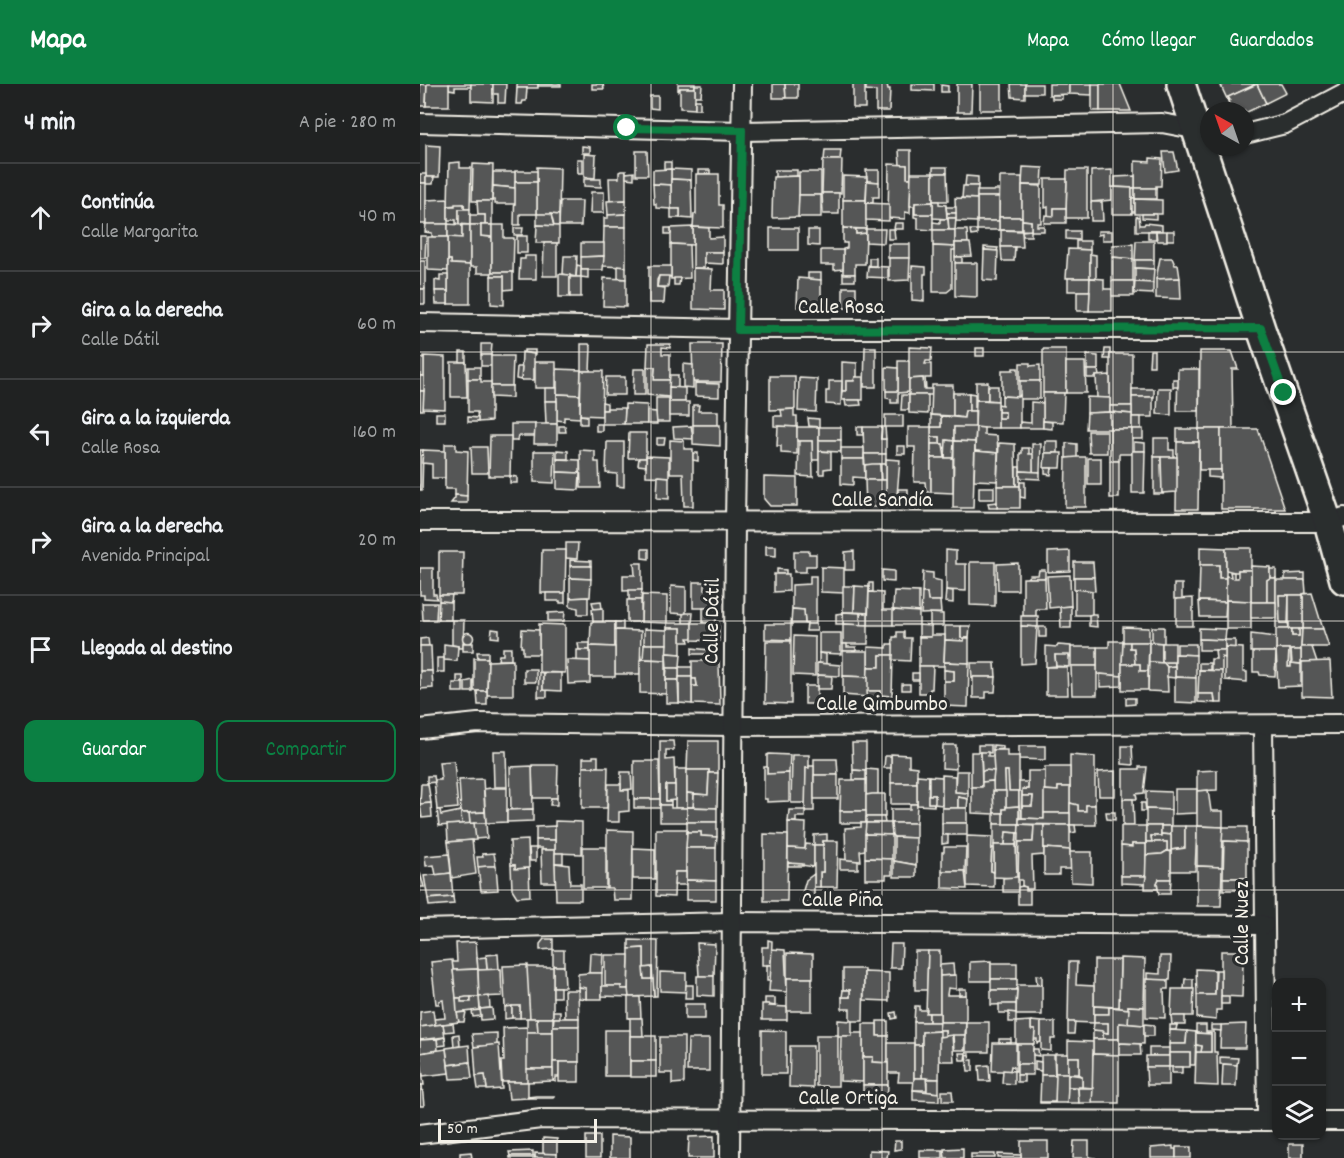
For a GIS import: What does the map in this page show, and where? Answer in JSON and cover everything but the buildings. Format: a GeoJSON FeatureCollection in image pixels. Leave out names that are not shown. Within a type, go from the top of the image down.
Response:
{"type":"FeatureCollection","features":[{"type":"Feature","properties":{"kind":"street","name":"Calle Dátil"},"geometry":{"type":"LineString","coordinates":[[730,1158],[735,522],[742,84]]}},
{"type":"Feature","properties":{"kind":"street"},"geometry":{"type":"LineString","coordinates":[[1181,84],[1200,127]]}},
{"type":"Feature","properties":{"kind":"street"},"geometry":{"type":"LineString","coordinates":[[1254,132],[1285,124],[1344,93]]}},
{"type":"Feature","properties":{"kind":"street"},"geometry":{"type":"LineString","coordinates":[[420,123],[742,130],[1162,123],[1200,131]]}},
{"type":"Feature","properties":{"kind":"street"},"geometry":{"type":"LineString","coordinates":[[1209,156],[1261,328],[1336,519],[1344,580]]}},
{"type":"Feature","properties":{"kind":"street","name":"Calle Rosa"},"geometry":{"type":"LineString","coordinates":[[420,324],[738,330],[1261,328]]}},
{"type":"Feature","properties":{"kind":"street","name":"Calle Sandía"},"geometry":{"type":"LineString","coordinates":[[420,521],[1336,519]]}},
{"type":"Feature","properties":{"kind":"street","name":"Calle Qimbumbo"},"geometry":{"type":"LineString","coordinates":[[420,729],[478,723],[733,726],[1344,724]]}},
{"type":"Feature","properties":{"kind":"street","name":"Calle Nuez"},"geometry":{"type":"LineString","coordinates":[[1263,725],[1264,925],[1272,1120]]}},
{"type":"Feature","properties":{"kind":"street","name":"Calle Piña"},"geometry":{"type":"LineString","coordinates":[[420,929],[732,922],[1264,925]]}},
{"type":"Feature","properties":{"kind":"street","name":"Calle Ortiga"},"geometry":{"type":"LineString","coordinates":[[420,1134],[541,1119],[1272,1120]]}},
{"type":"Feature","properties":{"kind":"street"},"geometry":{"type":"LineString","coordinates":[[1326,1121],[1344,1121]]}},
{"type":"Feature","properties":{"kind":"route"},"geometry":{"type":"LineString","coordinates":[[627,128],[742,130],[738,330],[1261,328],[1284,393]]}}]}
